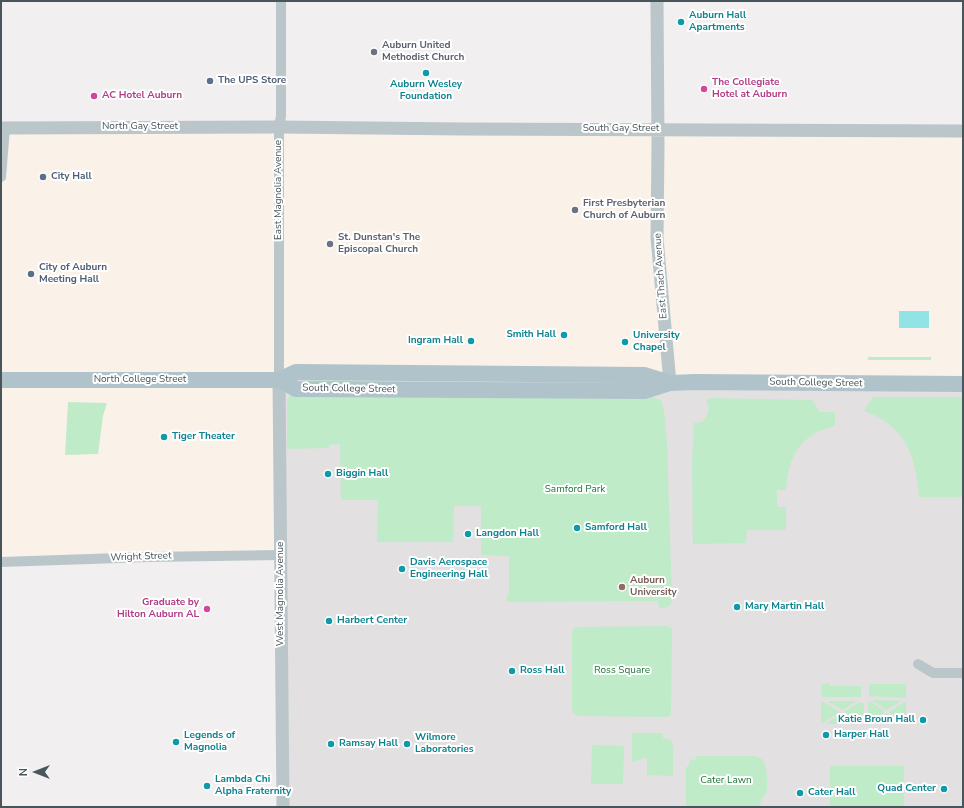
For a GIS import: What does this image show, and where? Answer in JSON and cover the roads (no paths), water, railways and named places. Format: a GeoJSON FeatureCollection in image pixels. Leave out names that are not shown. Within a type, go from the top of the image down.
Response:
{"type":"FeatureCollection","features":[{"type":"Feature","properties":{"kind":"main road","name":"North College Street"},"geometry":{"type":"LineString","coordinates":[[1,380],[279,380]]}},
{"type":"Feature","properties":{"kind":"main road","name":"South College Street"},"geometry":{"type":"LineString","coordinates":[[279,380],[296,389],[461,390],[644,391],[670,383],[725,382],[963,384]]}},
{"type":"Feature","properties":{"kind":"street","name":"East Magnolia Avenue"},"geometry":{"type":"LineString","coordinates":[[279,380],[279,127],[281,1]]}},
{"type":"Feature","properties":{"kind":"street","name":"East Thach Avenue"},"geometry":{"type":"LineString","coordinates":[[657,1],[657,238],[670,383]]}},
{"type":"Feature","properties":{"kind":"street","name":"North Gay Street"},"geometry":{"type":"LineString","coordinates":[[3,128],[279,127]]}},
{"type":"Feature","properties":{"kind":"street","name":"South Gay Street"},"geometry":{"type":"LineString","coordinates":[[279,127],[963,131]]}},
{"type":"Feature","properties":{"kind":"street"},"geometry":{"type":"LineString","coordinates":[[1,176],[3,128]]}},
{"type":"Feature","properties":{"kind":"street","name":"West Magnolia Avenue"},"geometry":{"type":"LineString","coordinates":[[279,380],[282,807]]}},
{"type":"Feature","properties":{"kind":"street","name":"Wright Street"},"geometry":{"type":"LineString","coordinates":[[1,562],[157,556],[280,555]]}},
{"type":"Feature","properties":{"kind":"street"},"geometry":{"type":"LineString","coordinates":[[918,664],[933,673],[963,673]]}},
{"type":"Feature","properties":{"kind":"water"},"geometry":{"type":"Polygon","coordinates":[[[899,311],[929,311],[929,328],[899,328],[899,311]]]}},
{"type":"Feature","properties":{"kind":"place","name":"Auburn Hall Apartments"},"geometry":{"type":"Point","coordinates":[681,22]}},
{"type":"Feature","properties":{"kind":"place","name":"Auburn United Methodist Church"},"geometry":{"type":"Point","coordinates":[374,52]}},
{"type":"Feature","properties":{"kind":"place","name":"Auburn Wesley Foundation"},"geometry":{"type":"Point","coordinates":[426,73]}},
{"type":"Feature","properties":{"kind":"place","name":"The UPS Store"},"geometry":{"type":"Point","coordinates":[210,81]}},
{"type":"Feature","properties":{"kind":"place","name":"The Collegiate Hotel at Auburn"},"geometry":{"type":"Point","coordinates":[704,89]}},
{"type":"Feature","properties":{"kind":"place","name":"AC Hotel Auburn"},"geometry":{"type":"Point","coordinates":[94,96]}},
{"type":"Feature","properties":{"kind":"place","name":"City Hall"},"geometry":{"type":"Point","coordinates":[43,177]}},
{"type":"Feature","properties":{"kind":"place","name":"First Presbyterian Church of Auburn"},"geometry":{"type":"Point","coordinates":[575,210]}},
{"type":"Feature","properties":{"kind":"place","name":"St. Dunstan's The Episcopal Church"},"geometry":{"type":"Point","coordinates":[330,244]}},
{"type":"Feature","properties":{"kind":"place","name":"City of Auburn Meeting Hall"},"geometry":{"type":"Point","coordinates":[31,274]}},
{"type":"Feature","properties":{"kind":"place","name":"Smith Hall"},"geometry":{"type":"Point","coordinates":[564,335]}},
{"type":"Feature","properties":{"kind":"place","name":"Ingram Hall"},"geometry":{"type":"Point","coordinates":[471,341]}},
{"type":"Feature","properties":{"kind":"place","name":"University Chapel"},"geometry":{"type":"Point","coordinates":[625,342]}},
{"type":"Feature","properties":{"kind":"place","name":"Tiger Theater"},"geometry":{"type":"Point","coordinates":[164,437]}},
{"type":"Feature","properties":{"kind":"place","name":"Biggin Hall"},"geometry":{"type":"Point","coordinates":[328,474]}},
{"type":"Feature","properties":{"kind":"place","name":"Samford Hall"},"geometry":{"type":"Point","coordinates":[577,528]}},
{"type":"Feature","properties":{"kind":"place","name":"Langdon Hall"},"geometry":{"type":"Point","coordinates":[468,534]}},
{"type":"Feature","properties":{"kind":"place","name":"Davis Aerospace Engineering Hall"},"geometry":{"type":"Point","coordinates":[402,569]}},
{"type":"Feature","properties":{"kind":"place","name":"Auburn University"},"geometry":{"type":"Point","coordinates":[622,587]}},
{"type":"Feature","properties":{"kind":"place","name":"Mary Martin Hall"},"geometry":{"type":"Point","coordinates":[737,607]}},
{"type":"Feature","properties":{"kind":"place","name":"Graduate by Hilton Auburn AL"},"geometry":{"type":"Point","coordinates":[207,609]}},
{"type":"Feature","properties":{"kind":"place","name":"Harbert Center"},"geometry":{"type":"Point","coordinates":[329,621]}},
{"type":"Feature","properties":{"kind":"place","name":"Ross Hall"},"geometry":{"type":"Point","coordinates":[512,671]}},
{"type":"Feature","properties":{"kind":"place","name":"Katie Broun Hall"},"geometry":{"type":"Point","coordinates":[923,720]}},
{"type":"Feature","properties":{"kind":"place","name":"Harper Hall"},"geometry":{"type":"Point","coordinates":[826,735]}},
{"type":"Feature","properties":{"kind":"place","name":"Legends of Magnolia"},"geometry":{"type":"Point","coordinates":[176,742]}},
{"type":"Feature","properties":{"kind":"place","name":"Ramsay Hall"},"geometry":{"type":"Point","coordinates":[331,744]}},
{"type":"Feature","properties":{"kind":"place","name":"Wilmore Laboratories"},"geometry":{"type":"Point","coordinates":[407,744]}},
{"type":"Feature","properties":{"kind":"place","name":"Lambda Chi Alpha Fraternity"},"geometry":{"type":"Point","coordinates":[207,786]}},
{"type":"Feature","properties":{"kind":"place","name":"Quad Center"},"geometry":{"type":"Point","coordinates":[944,789]}},
{"type":"Feature","properties":{"kind":"place","name":"Cater Hall"},"geometry":{"type":"Point","coordinates":[800,793]}},
{"type":"Feature","properties":{"kind":"park label","name":"Samford Park"},"geometry":{"type":"Point","coordinates":[575,490]}},
{"type":"Feature","properties":{"kind":"park label","name":"Ross Square"},"geometry":{"type":"Point","coordinates":[622,671]}},
{"type":"Feature","properties":{"kind":"park label","name":"Cater Lawn"},"geometry":{"type":"Point","coordinates":[726,781]}}]}
